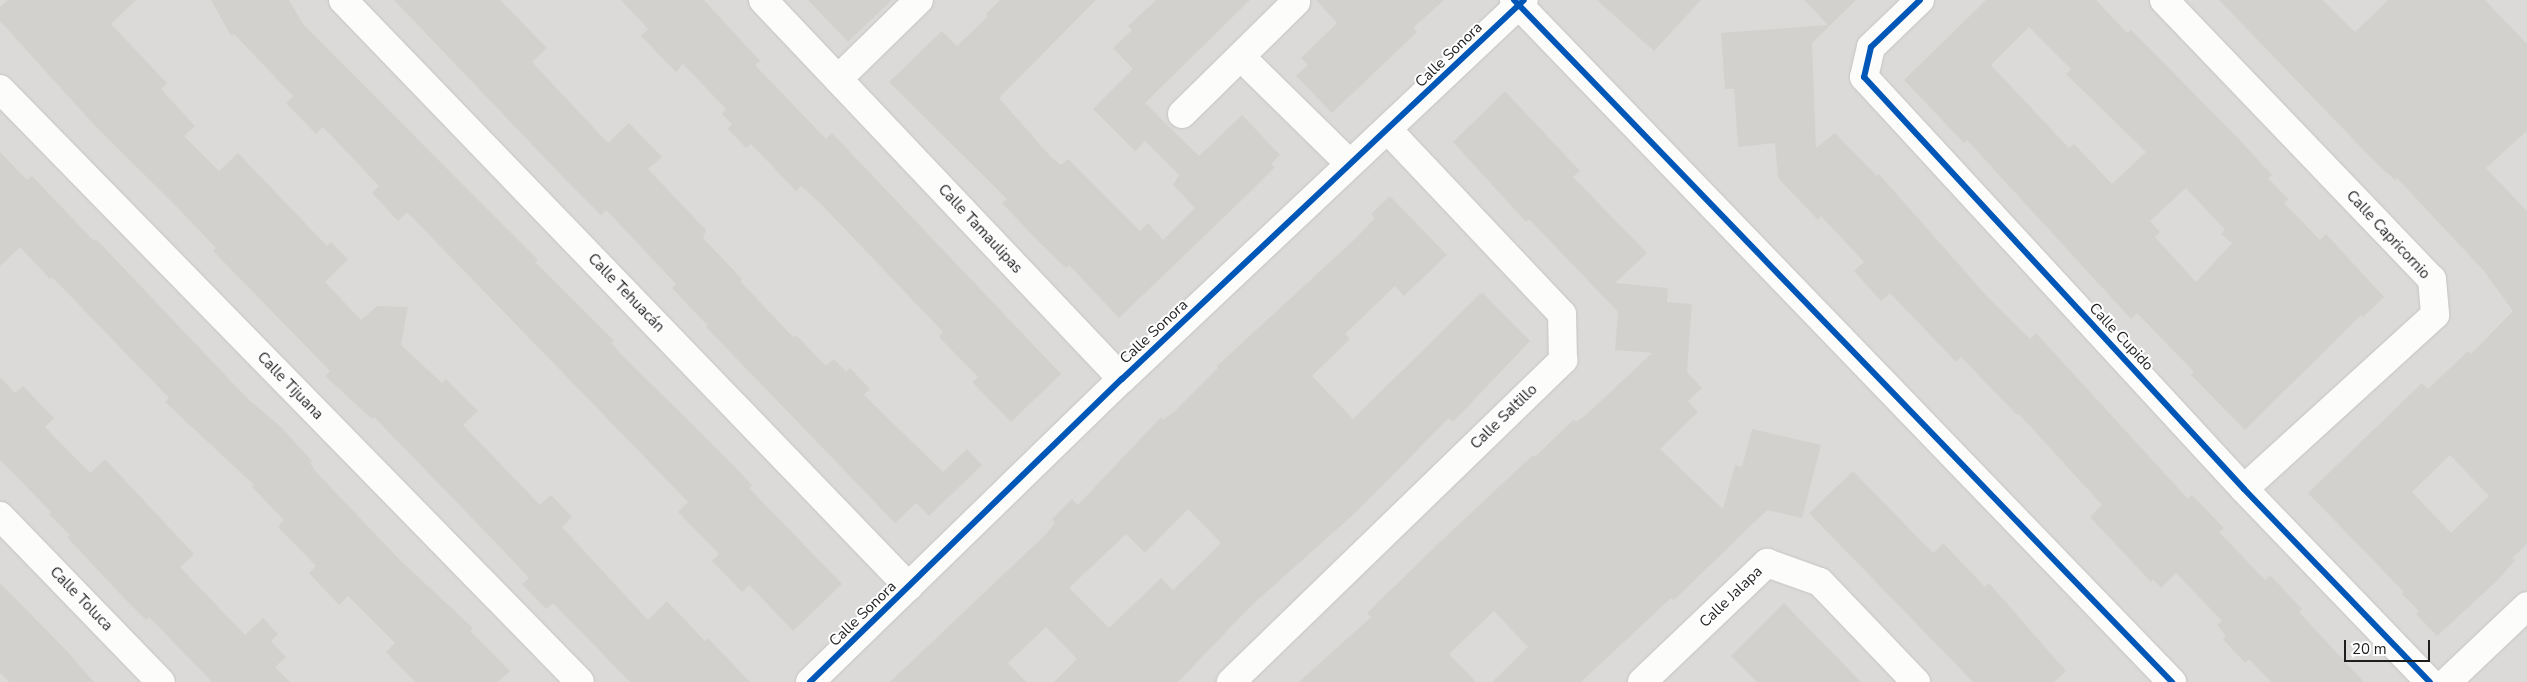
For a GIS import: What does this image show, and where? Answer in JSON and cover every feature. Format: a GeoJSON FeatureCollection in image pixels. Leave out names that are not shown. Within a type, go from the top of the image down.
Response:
{"type":"FeatureCollection","features":[{"type":"Feature","properties":{"kind":"street","name":"Calle Tehuacán"},"geometry":{"type":"LineString","coordinates":[[343,0],[909,587]]}},
{"type":"Feature","properties":{"kind":"street","name":"Calle Tamaulipas"},"geometry":{"type":"LineString","coordinates":[[763,0],[1122,379]]}},
{"type":"Feature","properties":{"kind":"street"},"geometry":{"type":"LineString","coordinates":[[838,79],[919,0]]}},
{"type":"Feature","properties":{"kind":"street","name":"Calle Cupido"},"geometry":{"type":"LineString","coordinates":[[1920,0],[1871,47],[1864,78],[2244,489],[2430,682]]}},
{"type":"Feature","properties":{"kind":"street","name":"Calle Capricornio"},"geometry":{"type":"LineString","coordinates":[[2164,0],[2432,278],[2435,315],[2244,489]]}},
{"type":"Feature","properties":{"kind":"street","name":"Calle Sonora"},"geometry":{"type":"LineString","coordinates":[[810,682],[1122,379],[1388,130],[1519,1]]}},
{"type":"Feature","properties":{"kind":"street"},"geometry":{"type":"LineString","coordinates":[[1519,1],[2172,682]]}},
{"type":"Feature","properties":{"kind":"street"},"geometry":{"type":"LineString","coordinates":[[1182,114],[1242,58],[1296,2]]}},
{"type":"Feature","properties":{"kind":"street"},"geometry":{"type":"LineString","coordinates":[[1242,58],[1350,164]]}},
{"type":"Feature","properties":{"kind":"street","name":"Calle Tijuana"},"geometry":{"type":"LineString","coordinates":[[0,90],[580,682]]}},
{"type":"Feature","properties":{"kind":"street","name":"Calle Saltillo"},"geometry":{"type":"LineString","coordinates":[[1231,682],[1563,360],[1562,314],[1388,130]]}},
{"type":"Feature","properties":{"kind":"street","name":"Calle Toluca"},"geometry":{"type":"LineString","coordinates":[[0,516],[161,682]]}},
{"type":"Feature","properties":{"kind":"street","name":"Calle Jalapa"},"geometry":{"type":"LineString","coordinates":[[1642,682],[1767,563],[1820,582],[1916,682]]}},
{"type":"Feature","properties":{"kind":"street"},"geometry":{"type":"LineString","coordinates":[[2448,682],[2527,606]]}},
{"type":"Feature","properties":{"kind":"shaded area"},"geometry":{"type":"Polygon","coordinates":[[[0,0],[2527,0],[2527,682],[0,682],[0,0]]]}},
{"type":"Feature","properties":{"kind":"building"},"geometry":{"type":"Polygon","coordinates":[[[8,0],[136,0],[111,24],[167,83],[161,89],[195,126],[184,136],[219,171],[238,153],[327,246],[331,242],[348,259],[325,282],[361,320],[377,306],[408,307],[401,345],[442,383],[446,379],[478,411],[463,425],[540,505],[551,495],[572,517],[562,527],[648,620],[667,601],[705,641],[708,638],[750,682],[630,682],[553,603],[546,609],[522,584],[529,578],[374,417],[372,419],[325,376],[330,371],[213,251],[216,248],[175,205],[96,127],[0,21],[0,7],[8,0]]]}},
{"type":"Feature","properties":{"kind":"building"},"geometry":{"type":"Polygon","coordinates":[[[211,0],[289,0],[303,24],[538,260],[535,262],[614,341],[611,343],[621,354],[730,462],[752,485],[749,488],[842,584],[793,631],[749,585],[742,592],[712,561],[719,554],[678,512],[688,502],[407,212],[398,221],[372,193],[379,186],[323,127],[316,134],[286,103],[293,96],[234,34],[231,36],[211,0]]]}},
{"type":"Feature","properties":{"kind":"building"},"geometry":{"type":"Polygon","coordinates":[[[394,0],[500,0],[547,48],[532,62],[608,143],[629,123],[662,157],[648,169],[706,230],[703,238],[742,279],[740,281],[793,337],[796,335],[826,366],[834,359],[846,372],[850,368],[870,389],[864,395],[943,472],[967,449],[982,465],[929,516],[916,503],[895,523],[706,327],[708,326],[672,288],[676,284],[606,210],[601,215],[394,0]]]}},
{"type":"Feature","properties":{"kind":"building"},"geometry":{"type":"Polygon","coordinates":[[[621,0],[704,0],[760,61],[755,65],[826,139],[832,133],[1061,374],[1011,422],[972,382],[978,377],[939,337],[943,332],[821,204],[801,186],[796,191],[751,144],[746,148],[728,129],[732,124],[722,114],[726,109],[683,64],[676,72],[641,36],[648,29],[621,0]]]}},
{"type":"Feature","properties":{"kind":"building"},"geometry":{"type":"Polygon","coordinates":[[[808,0],[892,0],[848,42],[808,0]]]}},
{"type":"Feature","properties":{"kind":"building"},"geometry":{"type":"Polygon","coordinates":[[[1000,0],[1096,0],[999,98],[1051,157],[1061,165],[1068,159],[1140,231],[1148,223],[1163,240],[1195,208],[1173,185],[1179,175],[1145,141],[1135,151],[1093,109],[1133,69],[1113,48],[1132,30],[1128,26],[1156,0],[1250,0],[1145,103],[1199,156],[1242,115],[1280,155],[1271,164],[1275,167],[1119,318],[1069,265],[1066,268],[1036,239],[1002,203],[1007,199],[889,82],[942,31],[957,46],[988,16],[986,14],[1000,0]]]}},
{"type":"Feature","properties":{"kind":"building"},"geometry":{"type":"Polygon","coordinates":[[[1316,0],[1444,0],[1413,28],[1417,32],[1332,113],[1296,76],[1308,65],[1301,58],[1337,23],[1316,0]]]}},
{"type":"Feature","properties":{"kind":"building"},"geometry":{"type":"Polygon","coordinates":[[[1597,0],[1701,0],[1654,51],[1597,0]]]}},
{"type":"Feature","properties":{"kind":"building"},"geometry":{"type":"Polygon","coordinates":[[[1804,0],[1856,0],[1812,43],[1816,148],[1835,133],[1877,176],[1879,174],[1984,293],[2030,339],[2036,333],[2188,499],[2192,495],[2224,528],[2219,532],[2265,580],[2270,575],[2302,609],[2299,612],[2364,682],[2271,682],[2249,659],[2245,663],[2223,639],[2226,636],[2217,625],[2222,621],[2176,573],[2161,588],[2153,579],[2151,582],[2090,517],[2102,505],[2019,414],[2017,415],[1961,357],[1956,362],[1890,293],[1881,301],[1854,271],[1864,262],[1821,216],[1818,220],[1778,178],[1775,143],[1738,147],[1734,89],[1725,89],[1721,33],[1828,25],[1804,0]]]}},
{"type":"Feature","properties":{"kind":"building"},"geometry":{"type":"Polygon","coordinates":[[[1986,0],[2096,0],[2127,33],[2131,30],[2237,137],[2272,175],[2268,178],[2288,199],[2284,203],[2320,240],[2326,234],[2384,297],[2363,317],[2361,315],[2245,430],[2191,375],[2194,372],[2137,313],[2131,319],[1967,140],[1964,143],[1904,80],[1986,0]],[[2029,27],[1991,65],[2069,148],[2074,144],[2112,184],[2146,152],[2066,74],[2071,69],[2029,27]],[[2186,188],[2150,221],[2160,232],[2155,237],[2196,282],[2232,243],[2221,234],[2225,230],[2186,188]]]}},
{"type":"Feature","properties":{"kind":"building"},"geometry":{"type":"Polygon","coordinates":[[[2219,0],[2323,0],[2355,32],[2388,0],[2485,0],[2527,44],[2527,131],[2486,168],[2527,211],[2527,544],[2512,558],[2515,560],[2499,579],[2437,636],[2416,614],[2419,611],[2402,594],[2404,592],[2308,493],[2422,383],[2428,389],[2468,351],[2471,354],[2513,311],[2483,270],[2397,178],[2395,180],[2379,166],[2219,0]],[[2450,455],[2412,492],[2451,533],[2489,496],[2450,455]]]}},
{"type":"Feature","properties":{"kind":"building"},"geometry":{"type":"Polygon","coordinates":[[[1505,91],[1580,171],[1573,177],[1647,253],[1615,283],[1668,288],[1667,302],[1692,304],[1687,372],[1702,388],[1688,401],[1698,412],[1660,449],[1723,509],[1735,465],[1742,467],[1752,429],[1821,445],[1802,518],[1767,510],[1673,601],[1671,598],[1581,682],[1492,682],[1528,647],[1494,611],[1449,654],[1476,682],[1299,682],[1371,617],[1367,613],[1533,455],[1535,457],[1574,419],[1576,422],[1587,414],[1652,353],[1615,350],[1618,312],[1529,219],[1526,222],[1453,142],[1505,91]]]}},
{"type":"Feature","properties":{"kind":"building"},"geometry":{"type":"Polygon","coordinates":[[[0,152],[27,180],[32,176],[94,241],[96,239],[247,398],[281,427],[312,461],[310,463],[317,473],[401,561],[473,628],[470,631],[510,671],[498,682],[415,682],[386,652],[395,643],[348,596],[339,605],[309,573],[316,566],[278,527],[284,520],[252,487],[254,485],[165,402],[169,398],[52,277],[50,279],[20,247],[0,266],[0,152]]]}},
{"type":"Feature","properties":{"kind":"building"},"geometry":{"type":"Polygon","coordinates":[[[1390,196],[1447,255],[1404,296],[1395,286],[1345,334],[1350,339],[1312,376],[1353,419],[1482,292],[1530,341],[1453,422],[1449,418],[1355,513],[1251,606],[1178,682],[1054,682],[1077,659],[1046,627],[1008,663],[1026,682],[890,682],[1045,535],[1055,523],[1052,519],[1072,499],[1078,505],[1161,417],[1163,420],[1174,412],[1218,368],[1217,366],[1356,238],[1375,218],[1371,214],[1390,196]],[[1188,509],[1145,553],[1126,534],[1069,588],[1109,628],[1161,578],[1173,590],[1221,543],[1188,509]]]}},
{"type":"Feature","properties":{"kind":"building"},"geometry":{"type":"Polygon","coordinates":[[[0,377],[15,393],[23,386],[54,418],[45,427],[90,473],[105,459],[194,554],[180,567],[245,635],[263,618],[278,634],[271,641],[286,657],[275,667],[290,682],[212,682],[149,617],[146,620],[122,596],[67,537],[70,535],[49,514],[51,512],[0,460],[0,377]]]}},
{"type":"Feature","properties":{"kind":"building"},"geometry":{"type":"Polygon","coordinates":[[[1853,471],[1933,553],[1943,543],[1985,587],[1989,583],[2066,671],[2054,682],[1973,682],[1809,513],[1853,471]]]}},
{"type":"Feature","properties":{"kind":"building"},"geometry":{"type":"Polygon","coordinates":[[[0,583],[66,650],[94,682],[9,682],[0,673],[0,583]]]}},
{"type":"Feature","properties":{"kind":"building"},"geometry":{"type":"Polygon","coordinates":[[[1784,603],[1861,682],[1757,682],[1731,656],[1784,603]]]}},
{"type":"Feature","properties":{"kind":"cycle path"},"geometry":{"type":"LineString","coordinates":[[1514,0],[2172,682]]}},
{"type":"Feature","properties":{"kind":"cycle path"},"geometry":{"type":"LineString","coordinates":[[810,682],[1122,379],[1524,0]]}},
{"type":"Feature","properties":{"kind":"cycle path"},"geometry":{"type":"LineString","coordinates":[[1920,0],[1871,47],[1864,77],[2244,489],[2430,682]]}}]}
